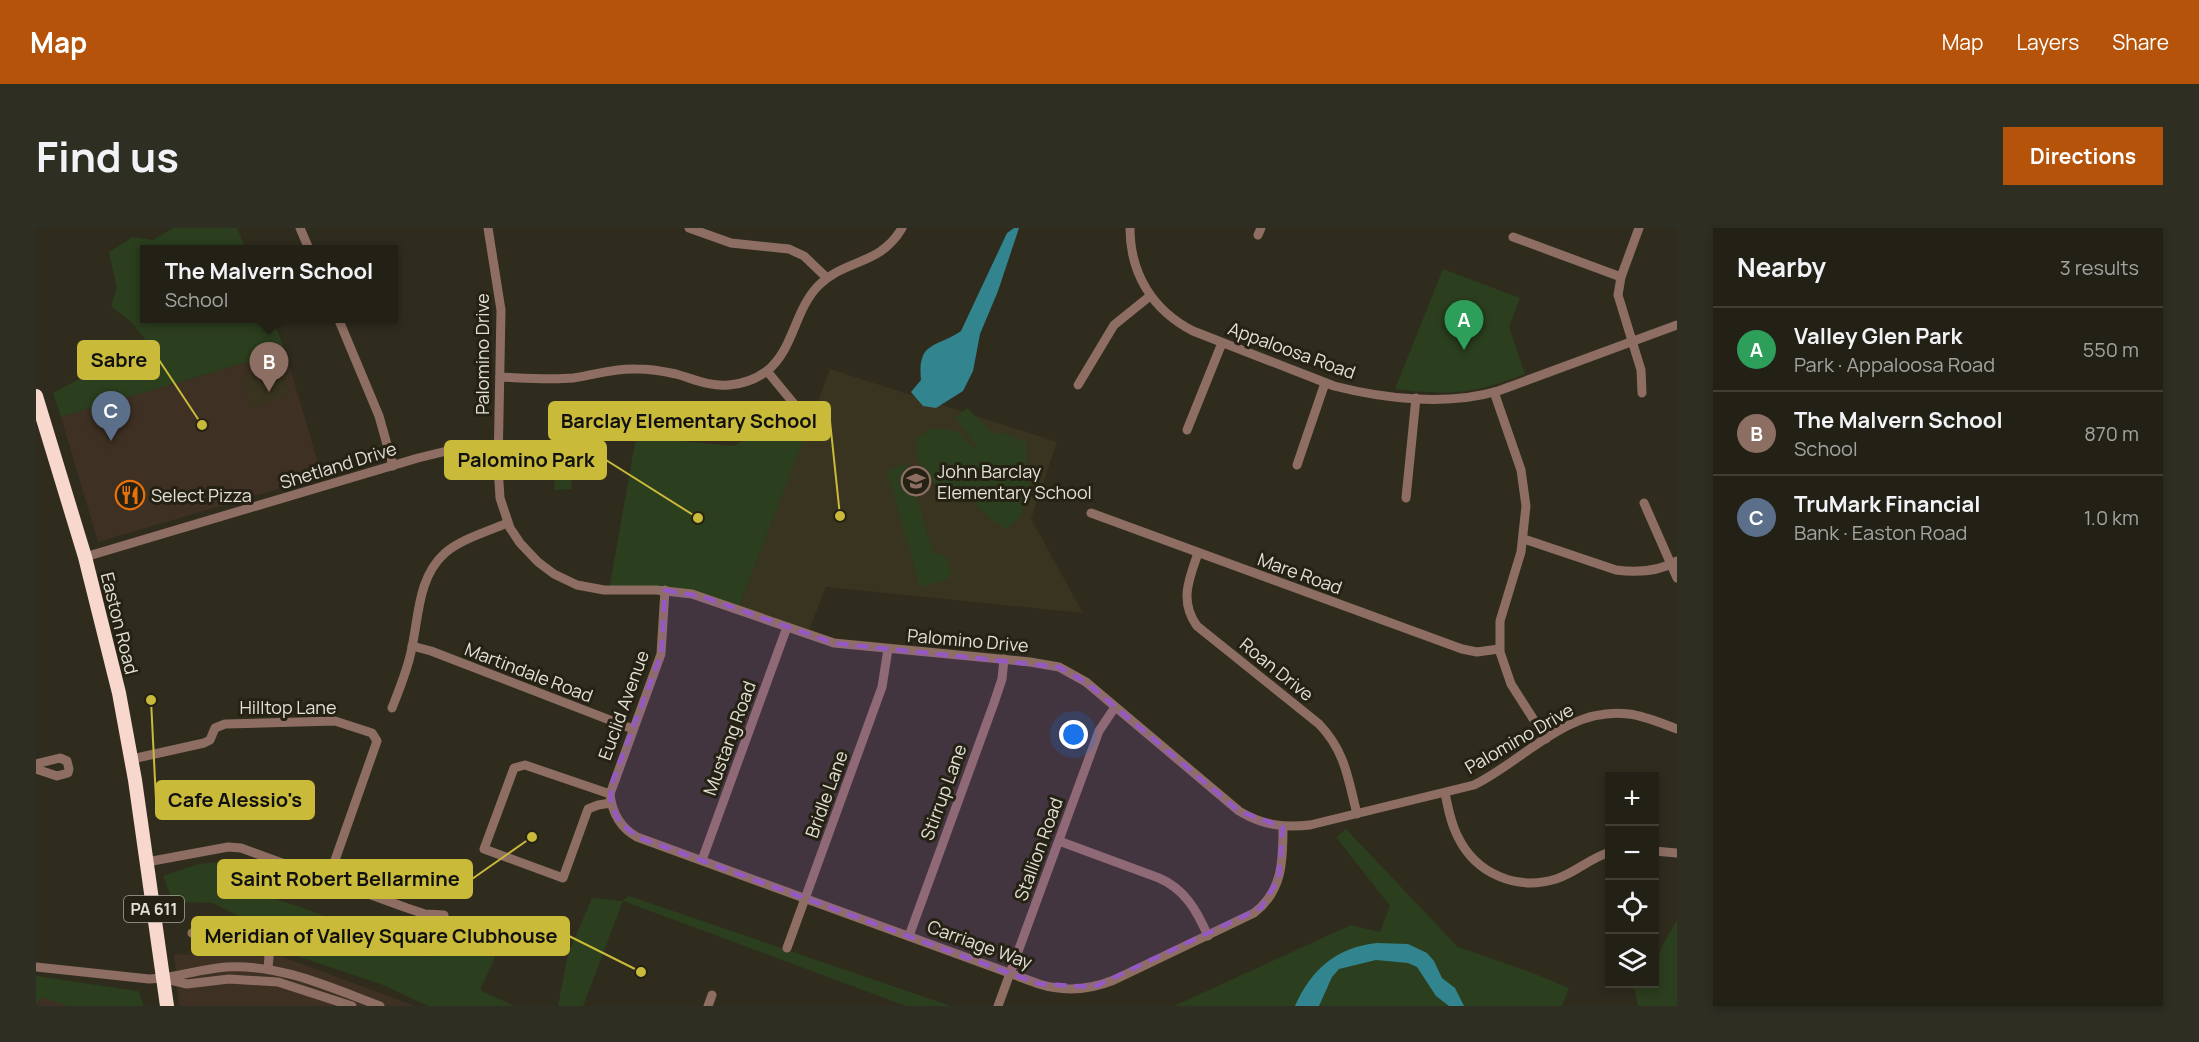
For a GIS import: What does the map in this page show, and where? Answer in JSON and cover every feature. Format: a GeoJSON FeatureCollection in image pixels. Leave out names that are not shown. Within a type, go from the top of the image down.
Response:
{"type":"FeatureCollection","features":[{"type":"Feature","properties":{"kind":"highway","name":"Easton Road"},"geometry":{"type":"LineString","coordinates":[[36,396],[85,557],[108,646],[132,759],[167,1006]]}},
{"type":"Feature","properties":{"kind":"street"},"geometry":{"type":"LineString","coordinates":[[300,228],[307,245]]}},
{"type":"Feature","properties":{"kind":"street","name":"Palomino Drive"},"geometry":{"type":"LineString","coordinates":[[488,228],[501,310],[499,488],[507,523],[528,553],[565,581],[604,591],[665,590],[704,597],[834,643],[1049,664],[1064,669],[1086,682],[1239,811],[1261,822],[1283,826],[1310,825],[1474,785],[1574,722],[1602,714],[1630,714],[1677,729]]}},
{"type":"Feature","properties":{"kind":"street"},"geometry":{"type":"LineString","coordinates":[[689,228],[731,243],[789,249],[804,256],[827,278]]}},
{"type":"Feature","properties":{"kind":"street"},"geometry":{"type":"LineString","coordinates":[[500,377],[562,379],[618,369],[635,369],[674,373],[710,384],[730,385],[749,381],[776,363],[787,346],[810,296],[827,278],[843,268],[879,254],[892,243],[902,228]]}},
{"type":"Feature","properties":{"kind":"street","name":"Appaloosa Road"},"geometry":{"type":"LineString","coordinates":[[1130,228],[1133,260],[1141,280],[1150,296],[1173,319],[1193,331],[1222,343],[1348,390],[1453,400],[1494,392],[1677,325]]}},
{"type":"Feature","properties":{"kind":"street"},"geometry":{"type":"LineString","coordinates":[[1639,228],[1621,277],[1618,301],[1641,370],[1642,393]]}},
{"type":"Feature","properties":{"kind":"street"},"geometry":{"type":"LineString","coordinates":[[1513,237],[1621,277]]}},
{"type":"Feature","properties":{"kind":"street"},"geometry":{"type":"LineString","coordinates":[[1078,385],[1114,325],[1150,296]]}},
{"type":"Feature","properties":{"kind":"street"},"geometry":{"type":"LineString","coordinates":[[340,323],[379,416],[393,466]]}},
{"type":"Feature","properties":{"kind":"street"},"geometry":{"type":"LineString","coordinates":[[1187,430],[1222,343]]}},
{"type":"Feature","properties":{"kind":"street"},"geometry":{"type":"LineString","coordinates":[[767,370],[804,416]]}},
{"type":"Feature","properties":{"kind":"street"},"geometry":{"type":"LineString","coordinates":[[1297,465],[1325,383]]}},
{"type":"Feature","properties":{"kind":"street"},"geometry":{"type":"LineString","coordinates":[[1494,392],[1521,470],[1526,506],[1524,539],[1518,565],[1501,614],[1499,649],[1510,684],[1546,739]]}},
{"type":"Feature","properties":{"kind":"street"},"geometry":{"type":"LineString","coordinates":[[1406,498],[1416,398]]}},
{"type":"Feature","properties":{"kind":"street","name":"Shetland Drive"},"geometry":{"type":"LineString","coordinates":[[85,557],[455,449],[499,446]]}},
{"type":"Feature","properties":{"kind":"street"},"geometry":{"type":"LineString","coordinates":[[1644,503],[1674,563],[1677,578]]}},
{"type":"Feature","properties":{"kind":"street","name":"Mare Road"},"geometry":{"type":"LineString","coordinates":[[1091,513],[1462,649],[1477,652],[1499,649]]}},
{"type":"Feature","properties":{"kind":"street"},"geometry":{"type":"LineString","coordinates":[[392,708],[406,670],[425,581],[445,553],[462,542],[507,523]]}},
{"type":"Feature","properties":{"kind":"street"},"geometry":{"type":"LineString","coordinates":[[1524,539],[1617,570],[1641,572],[1674,563]]}},
{"type":"Feature","properties":{"kind":"street","name":"Roan Drive"},"geometry":{"type":"LineString","coordinates":[[1198,553],[1186,593],[1186,602],[1193,620],[1197,626],[1328,733],[1344,761],[1357,814]]}},
{"type":"Feature","properties":{"kind":"street","name":"Euclid Avenue"},"geometry":{"type":"LineString","coordinates":[[611,802],[633,729],[661,654],[665,590]]}},
{"type":"Feature","properties":{"kind":"street","name":"Mustang Road"},"geometry":{"type":"LineString","coordinates":[[702,860],[787,627]]}},
{"type":"Feature","properties":{"kind":"street","name":"Martindale Road"},"geometry":{"type":"LineString","coordinates":[[412,646],[431,651],[633,729]]}},
{"type":"Feature","properties":{"kind":"street","name":"Bridle Lane"},"geometry":{"type":"LineString","coordinates":[[787,948],[882,687],[888,649]]}},
{"type":"Feature","properties":{"kind":"street","name":"Stirrup Lane"},"geometry":{"type":"LineString","coordinates":[[909,936],[994,703],[1002,679],[1004,659]]}},
{"type":"Feature","properties":{"kind":"street","name":"Stallion Road"},"geometry":{"type":"LineString","coordinates":[[998,1006],[1099,731],[1115,706]]}},
{"type":"Feature","properties":{"kind":"street","name":"Hilltop Lane"},"geometry":{"type":"LineString","coordinates":[[132,759],[204,743],[210,740],[215,728],[225,724],[335,721],[372,733],[377,741],[328,880]]}},
{"type":"Feature","properties":{"kind":"street"},"geometry":{"type":"LineString","coordinates":[[36,764],[60,758],[67,761],[69,769],[65,775],[57,776],[36,769]]}},
{"type":"Feature","properties":{"kind":"street"},"geometry":{"type":"LineString","coordinates":[[525,765],[611,802],[588,809],[563,878],[484,849],[514,768],[525,765]]}},
{"type":"Feature","properties":{"kind":"street"},"geometry":{"type":"LineString","coordinates":[[1445,793],[1453,825],[1463,846],[1481,867],[1498,876],[1520,883],[1543,882],[1567,875],[1605,855]]}},
{"type":"Feature","properties":{"kind":"street","name":"Carriage Way"},"geometry":{"type":"LineString","coordinates":[[611,802],[619,822],[631,834],[1039,984],[1059,989],[1094,987],[1114,980],[1254,913],[1272,894],[1281,870],[1283,826]]}},
{"type":"Feature","properties":{"kind":"street"},"geometry":{"type":"LineString","coordinates":[[1059,841],[1159,878],[1174,886],[1194,907],[1208,936]]}},
{"type":"Feature","properties":{"kind":"street"},"geometry":{"type":"LineString","coordinates":[[147,862],[236,847],[425,914],[444,915]]}},
{"type":"Feature","properties":{"kind":"street"},"geometry":{"type":"LineString","coordinates":[[1659,851],[1677,853]]}},
{"type":"Feature","properties":{"kind":"street"},"geometry":{"type":"LineString","coordinates":[[192,933],[211,930],[230,941],[262,947],[267,950],[269,957],[268,969]]}},
{"type":"Feature","properties":{"kind":"street"},"geometry":{"type":"LineString","coordinates":[[36,967],[132,978],[164,978],[221,968],[268,969],[301,976],[380,1006]]}},
{"type":"Feature","properties":{"kind":"street"},"geometry":{"type":"LineString","coordinates":[[164,978],[187,984],[229,979],[278,981],[352,1006]]}},
{"type":"Feature","properties":{"kind":"street"},"geometry":{"type":"LineString","coordinates":[[708,1006],[711,995]]}},
{"type":"Feature","properties":{"kind":"highlighted area"},"geometry":{"type":"Polygon","coordinates":[[[665,590],[704,597],[834,643],[1059,667],[1086,682],[1239,811],[1283,827],[1279,878],[1261,908],[1094,987],[1039,984],[637,837],[619,822],[611,803],[610,788],[661,654],[665,590]]]}},
{"type":"Feature","properties":{"kind":"shaded area"},"geometry":{"type":"Polygon","coordinates":[[[285,351],[322,476],[98,542],[61,417],[285,351]]]}},
{"type":"Feature","properties":{"kind":"shaded area"},"geometry":{"type":"Polygon","coordinates":[[[280,364],[290,395],[251,407],[241,376],[280,364]]]}},
{"type":"Feature","properties":{"kind":"shaded area","name":"John Barclay Elementary School"},"geometry":{"type":"Polygon","coordinates":[[[830,369],[1057,442],[1031,519],[1083,613],[826,587],[807,635],[738,609],[830,369]]]}},
{"type":"Feature","properties":{"kind":"shaded area"},"geometry":{"type":"Polygon","coordinates":[[[174,954],[283,957],[415,1006],[179,1006],[174,954]]]}},
{"type":"Feature","properties":{"kind":"shaded area"},"geometry":{"type":"Polygon","coordinates":[[[41,997],[68,1006],[37,1006],[41,997]]]}},
{"type":"Feature","properties":{"kind":"green space"},"geometry":{"type":"Polygon","coordinates":[[[173,228],[237,228],[244,245],[140,245],[140,323],[274,323],[285,351],[61,417],[53,393],[81,378],[148,354],[149,344],[131,322],[111,306],[117,288],[109,252],[133,237],[153,240],[173,228]]]}},
{"type":"Feature","properties":{"kind":"green space"},"geometry":{"type":"Polygon","coordinates":[[[1443,269],[1520,298],[1509,327],[1525,374],[1491,386],[1462,392],[1395,389],[1443,269]]]}},
{"type":"Feature","properties":{"kind":"green space"},"geometry":{"type":"Polygon","coordinates":[[[967,408],[993,433],[1003,433],[1026,442],[1027,475],[1032,489],[1019,519],[1006,529],[991,520],[971,499],[956,496],[937,486],[924,472],[917,456],[916,439],[930,428],[959,432],[975,449],[976,444],[955,418],[967,408]]]}},
{"type":"Feature","properties":{"kind":"green space"},"geometry":{"type":"Polygon","coordinates":[[[785,413],[806,433],[738,609],[704,597],[609,590],[636,437],[734,446],[785,413]]]}},
{"type":"Feature","properties":{"kind":"green space"},"geometry":{"type":"Polygon","coordinates":[[[906,464],[934,555],[940,553],[947,559],[952,573],[948,579],[920,587],[887,471],[906,464]]]}},
{"type":"Feature","properties":{"kind":"green space"},"geometry":{"type":"Polygon","coordinates":[[[555,478],[571,479],[572,489],[554,490],[555,478]]]}},
{"type":"Feature","properties":{"kind":"green space"},"geometry":{"type":"Polygon","coordinates":[[[1346,829],[1458,947],[1569,988],[1562,1006],[1174,1006],[1351,925],[1380,932],[1390,906],[1336,837],[1346,829]]]}},
{"type":"Feature","properties":{"kind":"green space"},"geometry":{"type":"Polygon","coordinates":[[[226,861],[235,880],[264,896],[298,906],[429,957],[460,921],[487,932],[495,957],[480,990],[514,1006],[428,1006],[383,985],[288,953],[247,920],[213,903],[173,902],[163,876],[198,864],[226,861]]]}},
{"type":"Feature","properties":{"kind":"green space"},"geometry":{"type":"Polygon","coordinates":[[[629,896],[951,1006],[906,1006],[623,901],[583,1006],[558,1006],[568,954],[592,898],[622,901],[629,896]]]}},
{"type":"Feature","properties":{"kind":"green space"},"geometry":{"type":"Polygon","coordinates":[[[1677,920],[1677,1006],[1638,1006],[1635,990],[1630,988],[1659,988],[1659,955],[1677,920]]]}},
{"type":"Feature","properties":{"kind":"green space"},"geometry":{"type":"Polygon","coordinates":[[[36,976],[138,991],[144,1006],[68,1006],[41,997],[36,1006],[36,976]]]}},
{"type":"Feature","properties":{"kind":"water"},"geometry":{"type":"Polygon","coordinates":[[[1014,228],[1019,228],[998,291],[980,334],[973,371],[963,391],[936,408],[923,406],[911,392],[921,380],[922,358],[925,352],[961,331],[1007,233],[1014,228]]]}},
{"type":"Feature","properties":{"kind":"water"},"geometry":{"type":"Polygon","coordinates":[[[1377,943],[1408,944],[1427,953],[1434,961],[1442,978],[1455,988],[1464,1006],[1449,1006],[1436,996],[1417,967],[1408,963],[1376,960],[1339,969],[1332,977],[1319,1006],[1295,1006],[1301,993],[1317,971],[1327,962],[1349,949],[1377,943]]]}},
{"type":"Feature","properties":{"kind":"place","name":"Valley Glen Park"},"geometry":{"type":"Point","coordinates":[1464,350]}},
{"type":"Feature","properties":{"kind":"place","name":"The Malvern School"},"geometry":{"type":"Point","coordinates":[269,392]}},
{"type":"Feature","properties":{"kind":"place","name":"Sabre"},"geometry":{"type":"Point","coordinates":[202,425]}},
{"type":"Feature","properties":{"kind":"place","name":"TruMark Financial"},"geometry":{"type":"Point","coordinates":[111,441]}},
{"type":"Feature","properties":{"kind":"place","name":"John Barclay Elementary School"},"geometry":{"type":"Point","coordinates":[916,481]}},
{"type":"Feature","properties":{"kind":"place","name":"Select Pizza"},"geometry":{"type":"Point","coordinates":[130,495]}},
{"type":"Feature","properties":{"kind":"place","name":"Barclay Elementary School"},"geometry":{"type":"Point","coordinates":[840,516]}},
{"type":"Feature","properties":{"kind":"place","name":"Palomino Park"},"geometry":{"type":"Point","coordinates":[698,518]}},
{"type":"Feature","properties":{"kind":"place","name":"Cafe Alessio's"},"geometry":{"type":"Point","coordinates":[151,700]}},
{"type":"Feature","properties":{"kind":"place","name":"Saint Robert Bellarmine"},"geometry":{"type":"Point","coordinates":[532,837]}},
{"type":"Feature","properties":{"kind":"place","name":"Meridian of Valley Square Clubhouse"},"geometry":{"type":"Point","coordinates":[641,972]}}]}
